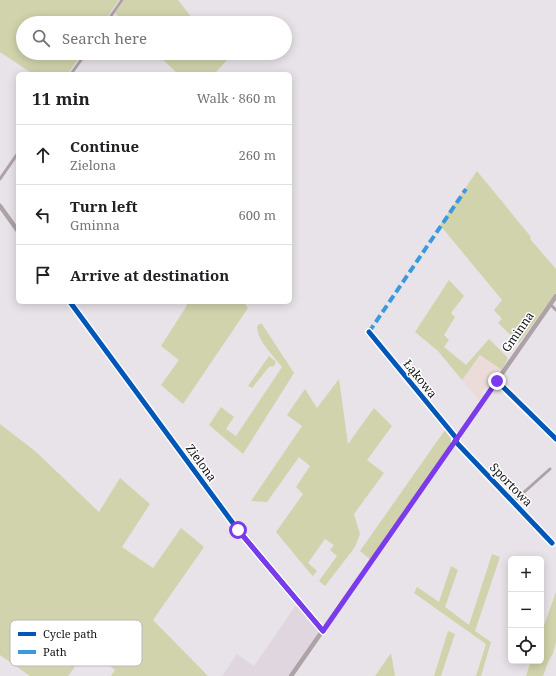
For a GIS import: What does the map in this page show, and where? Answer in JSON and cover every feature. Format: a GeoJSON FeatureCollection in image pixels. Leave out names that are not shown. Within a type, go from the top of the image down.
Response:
{"type":"FeatureCollection","features":[{"type":"Feature","properties":{"kind":"main road"},"geometry":{"type":"LineString","coordinates":[[0,206],[16,228]]}},
{"type":"Feature","properties":{"kind":"main road","name":"Gminna"},"geometry":{"type":"LineString","coordinates":[[291,676],[556,296]]}},
{"type":"Feature","properties":{"kind":"main road","name":"Zielona"},"geometry":{"type":"LineString","coordinates":[[71,304],[238,530],[323,631]]}},
{"type":"Feature","properties":{"kind":"street"},"geometry":{"type":"LineString","coordinates":[[111,16],[122,0]]}},
{"type":"Feature","properties":{"kind":"street"},"geometry":{"type":"LineString","coordinates":[[72,72],[81,60]]}},
{"type":"Feature","properties":{"kind":"street"},"geometry":{"type":"LineString","coordinates":[[0,179],[16,156]]}},
{"type":"Feature","properties":{"kind":"street"},"geometry":{"type":"LineString","coordinates":[[550,304],[556,310]]}},
{"type":"Feature","properties":{"kind":"street","name":"Łąkowa"},"geometry":{"type":"LineString","coordinates":[[369,332],[456,440]]}},
{"type":"Feature","properties":{"kind":"street"},"geometry":{"type":"LineString","coordinates":[[497,381],[556,438]]}},
{"type":"Feature","properties":{"kind":"street","name":"Sportowa"},"geometry":{"type":"LineString","coordinates":[[456,440],[552,543]]}},
{"type":"Feature","properties":{"kind":"street","name":"Sportowa"},"geometry":{"type":"LineString","coordinates":[[513,502],[550,469]]}},
{"type":"Feature","properties":{"kind":"shaded area"},"geometry":{"type":"Polygon","coordinates":[[[480,355],[502,370],[485,388],[481,395],[480,401],[462,380],[480,355]]]}},
{"type":"Feature","properties":{"kind":"shaded area"},"geometry":{"type":"Polygon","coordinates":[[[296,605],[320,632],[289,676],[222,676],[237,654],[254,666],[296,605]]]}},
{"type":"Feature","properties":{"kind":"green space"},"geometry":{"type":"Polygon","coordinates":[[[0,0],[119,0],[108,16],[16,16],[16,60],[77,60],[69,72],[30,72],[0,52],[0,0]]]}},
{"type":"Feature","properties":{"kind":"green space"},"geometry":{"type":"Polygon","coordinates":[[[124,0],[178,0],[191,16],[118,16],[115,13],[124,0]]]}},
{"type":"Feature","properties":{"kind":"green space"},"geometry":{"type":"Polygon","coordinates":[[[163,60],[227,60],[216,72],[176,72],[163,60]]]}},
{"type":"Feature","properties":{"kind":"green space"},"geometry":{"type":"Polygon","coordinates":[[[477,171],[531,237],[530,239],[556,269],[556,293],[519,343],[498,323],[502,319],[494,310],[502,300],[440,225],[477,171]]]}},
{"type":"Feature","properties":{"kind":"green space"},"geometry":{"type":"Polygon","coordinates":[[[449,280],[464,296],[451,313],[455,317],[444,335],[449,340],[444,347],[466,365],[489,339],[508,358],[502,370],[480,355],[462,380],[438,351],[415,332],[449,280]]]}},
{"type":"Feature","properties":{"kind":"green space"},"geometry":{"type":"Polygon","coordinates":[[[187,304],[245,304],[248,308],[183,404],[161,385],[179,360],[161,346],[187,304]]]}},
{"type":"Feature","properties":{"kind":"green space"},"geometry":{"type":"Polygon","coordinates":[[[259,324],[262,324],[294,373],[243,454],[209,425],[221,407],[234,417],[226,429],[236,436],[282,367],[266,348],[260,338],[257,327],[259,324]]]}},
{"type":"Feature","properties":{"kind":"green space"},"geometry":{"type":"Polygon","coordinates":[[[269,356],[276,362],[274,366],[269,367],[252,388],[248,386],[269,356]]]}},
{"type":"Feature","properties":{"kind":"green space"},"geometry":{"type":"Polygon","coordinates":[[[339,379],[348,444],[374,408],[392,426],[367,460],[384,473],[354,514],[360,534],[355,547],[325,586],[319,581],[337,556],[330,550],[334,545],[325,539],[308,563],[317,571],[313,576],[276,532],[303,494],[296,487],[310,466],[299,457],[267,502],[251,501],[302,426],[287,415],[305,389],[317,408],[339,379]]]}},
{"type":"Feature","properties":{"kind":"green space"},"geometry":{"type":"Polygon","coordinates":[[[0,424],[35,451],[99,512],[120,478],[150,504],[122,547],[153,568],[181,528],[204,547],[153,620],[208,676],[111,676],[115,670],[110,666],[142,666],[142,620],[10,620],[10,662],[0,655],[0,424]]]}},
{"type":"Feature","properties":{"kind":"green space"},"geometry":{"type":"Polygon","coordinates":[[[445,430],[453,440],[371,560],[360,551],[445,430]]]}},
{"type":"Feature","properties":{"kind":"green space"},"geometry":{"type":"Polygon","coordinates":[[[492,554],[500,557],[475,631],[491,642],[481,676],[476,676],[486,644],[414,593],[417,587],[439,602],[451,566],[458,570],[445,607],[469,625],[492,554]]]}},
{"type":"Feature","properties":{"kind":"green space"},"geometry":{"type":"Polygon","coordinates":[[[556,592],[556,643],[553,653],[543,676],[526,676],[530,664],[544,664],[544,626],[556,592]]]}},
{"type":"Feature","properties":{"kind":"green space"},"geometry":{"type":"Polygon","coordinates":[[[448,631],[455,634],[441,676],[434,676],[448,631]]]}},
{"type":"Feature","properties":{"kind":"green space"},"geometry":{"type":"Polygon","coordinates":[[[391,653],[395,676],[375,676],[391,653]]]}},
{"type":"Feature","properties":{"kind":"green space"},"geometry":{"type":"Polygon","coordinates":[[[16,666],[75,666],[68,676],[30,676],[16,666]]]}},
{"type":"Feature","properties":{"kind":"marked path"},"geometry":{"type":"LineString","coordinates":[[369,332],[466,189]]}},
{"type":"Feature","properties":{"kind":"cycle path"},"geometry":{"type":"LineString","coordinates":[[71,304],[238,530],[323,631]]}},
{"type":"Feature","properties":{"kind":"cycle path"},"geometry":{"type":"LineString","coordinates":[[369,332],[457,439]]}},
{"type":"Feature","properties":{"kind":"cycle path"},"geometry":{"type":"LineString","coordinates":[[497,381],[556,439]]}},
{"type":"Feature","properties":{"kind":"cycle path"},"geometry":{"type":"LineString","coordinates":[[455,441],[552,543]]}},
{"type":"Feature","properties":{"kind":"route"},"geometry":{"type":"LineString","coordinates":[[238,530],[323,631],[497,381]]}}]}
